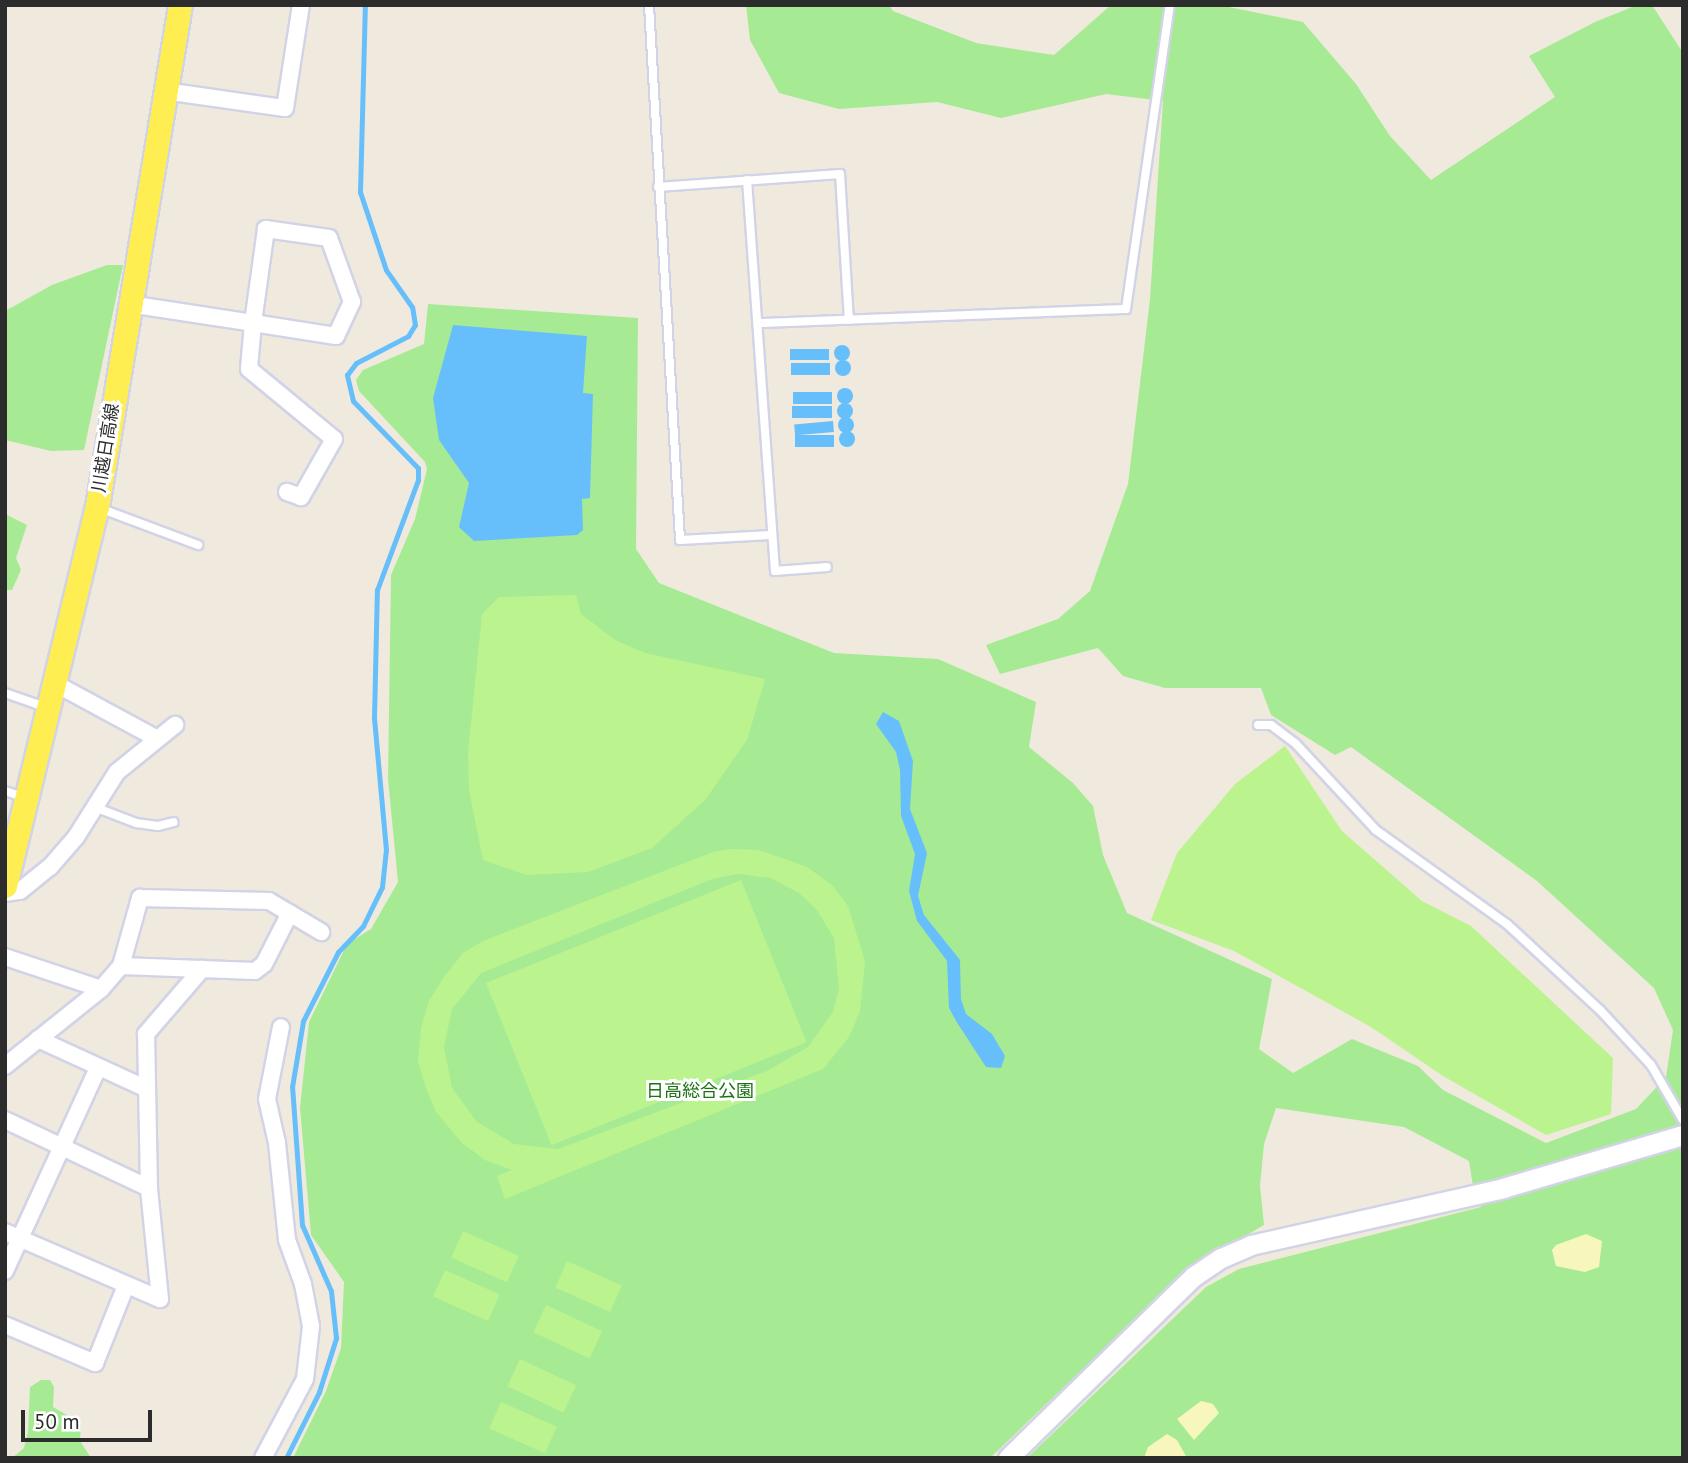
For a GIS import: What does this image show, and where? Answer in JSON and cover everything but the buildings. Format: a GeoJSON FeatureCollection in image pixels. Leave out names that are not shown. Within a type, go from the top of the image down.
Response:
{"type":"FeatureCollection","features":[{"type":"Feature","properties":{"kind":"main road","name":"川越日高線"},"geometry":{"type":"LineString","coordinates":[[6,884],[15,795],[50,709],[97,507],[180,5]]}},
{"type":"Feature","properties":{"kind":"street"},"geometry":{"type":"LineString","coordinates":[[165,91],[285,108],[301,5]]}},
{"type":"Feature","properties":{"kind":"street"},"geometry":{"type":"LineString","coordinates":[[129,304],[253,323],[336,336],[352,302],[329,238],[266,229],[253,323],[249,369],[334,439],[301,497],[287,492]]}},
{"type":"Feature","properties":{"kind":"street"},"geometry":{"type":"LineString","coordinates":[[56,684],[156,737]]}},
{"type":"Feature","properties":{"kind":"street"},"geometry":{"type":"LineString","coordinates":[[6,884],[20,891],[50,867],[97,808],[117,772],[175,724]]}},
{"type":"Feature","properties":{"kind":"street"},"geometry":{"type":"LineString","coordinates":[[5,1066],[101,989],[121,966],[140,898],[269,901],[321,932]]}},
{"type":"Feature","properties":{"kind":"street"},"geometry":{"type":"LineString","coordinates":[[121,966],[255,971],[264,964],[290,913]]}},
{"type":"Feature","properties":{"kind":"street"},"geometry":{"type":"LineString","coordinates":[[5,957],[101,989]]}},
{"type":"Feature","properties":{"kind":"street"},"geometry":{"type":"LineString","coordinates":[[13,1236],[125,1288],[160,1299],[149,1188],[146,1034],[202,970]]}},
{"type":"Feature","properties":{"kind":"street"},"geometry":{"type":"LineString","coordinates":[[263,1458],[305,1378],[311,1326],[303,1284],[287,1240],[277,1143],[267,1099],[281,1027]]}},
{"type":"Feature","properties":{"kind":"street"},"geometry":{"type":"LineString","coordinates":[[38,1039],[147,1089]]}},
{"type":"Feature","properties":{"kind":"street"},"geometry":{"type":"LineString","coordinates":[[5,1271],[13,1236],[62,1147],[98,1068]]}},
{"type":"Feature","properties":{"kind":"street"},"geometry":{"type":"LineString","coordinates":[[5,1120],[149,1188]]}},
{"type":"Feature","properties":{"kind":"street"},"geometry":{"type":"LineString","coordinates":[[1008,1458],[1194,1276],[1222,1258],[1251,1245],[1503,1188],[1683,1135]]}},
{"type":"Feature","properties":{"kind":"street"},"geometry":{"type":"LineString","coordinates":[[5,1325],[95,1363],[125,1288]]}},
{"type":"Feature","properties":{"kind":"lane"},"geometry":{"type":"LineString","coordinates":[[649,5],[680,540],[771,535]]}},
{"type":"Feature","properties":{"kind":"lane"},"geometry":{"type":"LineString","coordinates":[[760,323],[1126,309],[1170,5]]}},
{"type":"Feature","properties":{"kind":"lane"},"geometry":{"type":"LineString","coordinates":[[658,187],[840,174],[849,320]]}},
{"type":"Feature","properties":{"kind":"lane"},"geometry":{"type":"LineString","coordinates":[[747,180],[760,323],[775,571],[827,567]]}},
{"type":"Feature","properties":{"kind":"lane"},"geometry":{"type":"LineString","coordinates":[[97,507],[198,545]]}},
{"type":"Feature","properties":{"kind":"lane"},"geometry":{"type":"LineString","coordinates":[[5,693],[50,709]]}},
{"type":"Feature","properties":{"kind":"lane"},"geometry":{"type":"LineString","coordinates":[[1258,725],[1271,725],[1296,744],[1376,830],[1507,924],[1600,1010],[1651,1065],[1683,1120]]}},
{"type":"Feature","properties":{"kind":"lane"},"geometry":{"type":"LineString","coordinates":[[97,808],[136,822],[158,826],[174,822]]}},
{"type":"Feature","properties":{"kind":"green space","name":"日高総合公園"},"geometry":{"type":"Polygon","coordinates":[[[746,5],[889,5],[893,11],[976,43],[1054,55],[1111,5],[1219,5],[1303,22],[1356,84],[1390,136],[1431,180],[1555,97],[1529,56],[1595,22],[1637,5],[1652,5],[1683,53],[1683,1458],[1027,1458],[1206,1287],[1239,1269],[1481,1207],[1475,1199],[1469,1161],[1404,1127],[1276,1108],[1264,1144],[1260,1186],[1264,1225],[1186,1270],[990,1458],[293,1458],[326,1391],[341,1348],[344,1282],[311,1235],[300,1108],[309,1022],[347,944],[371,929],[398,882],[388,779],[391,575],[415,519],[427,469],[425,462],[359,391],[356,380],[363,370],[424,344],[428,304],[638,318],[636,549],[659,583],[834,653],[938,659],[1036,702],[1029,747],[1073,783],[1093,806],[1103,855],[1127,913],[1272,979],[1259,1049],[1293,1073],[1352,1039],[1418,1066],[1443,1090],[1546,1143],[1636,1109],[1666,1077],[1673,1030],[1654,988],[1537,881],[1351,747],[1335,755],[1271,715],[1261,688],[1165,688],[1123,676],[1098,648],[1000,674],[986,645],[1058,619],[1090,591],[1128,484],[1150,299],[1163,101],[1106,94],[1001,118],[937,102],[839,109],[779,93],[750,40],[746,5]]]}},
{"type":"Feature","properties":{"kind":"green space"},"geometry":{"type":"Polygon","coordinates":[[[107,265],[123,265],[84,450],[51,451],[5,440],[5,311],[52,285],[107,265]]]}},
{"type":"Feature","properties":{"kind":"green space"},"geometry":{"type":"Polygon","coordinates":[[[5,514],[27,525],[16,558],[21,570],[12,590],[5,590],[5,514]]]}},
{"type":"Feature","properties":{"kind":"green space"},"geometry":{"type":"Polygon","coordinates":[[[576,595],[581,614],[615,640],[645,653],[765,679],[747,740],[705,800],[652,848],[588,872],[527,875],[483,860],[469,790],[468,753],[482,614],[499,597],[576,595]]]}},
{"type":"Feature","properties":{"kind":"green space"},"geometry":{"type":"Polygon","coordinates":[[[1285,746],[1342,831],[1422,901],[1471,926],[1613,1058],[1611,1114],[1546,1135],[1443,1076],[1371,1027],[1234,951],[1151,920],[1177,853],[1235,784],[1285,746]]]}},
{"type":"Feature","properties":{"kind":"green space"},"geometry":{"type":"Polygon","coordinates":[[[731,849],[759,850],[807,867],[832,885],[848,906],[865,961],[860,1011],[849,1037],[823,1069],[505,1199],[497,1176],[512,1170],[485,1160],[462,1143],[436,1112],[426,1088],[418,1061],[421,1028],[429,1001],[463,953],[483,941],[713,852],[731,849]],[[738,874],[712,879],[481,973],[452,1009],[444,1047],[452,1088],[477,1122],[514,1144],[558,1149],[767,1071],[808,1047],[833,1012],[839,988],[834,938],[817,910],[799,893],[771,878],[738,874]]]}},
{"type":"Feature","properties":{"kind":"green space"},"geometry":{"type":"Polygon","coordinates":[[[741,880],[807,1042],[552,1145],[486,983],[741,880]]]}},
{"type":"Feature","properties":{"kind":"green space"},"geometry":{"type":"Polygon","coordinates":[[[463,1231],[519,1256],[507,1282],[451,1257],[463,1231]]]}},
{"type":"Feature","properties":{"kind":"green space"},"geometry":{"type":"Polygon","coordinates":[[[567,1261],[622,1285],[610,1312],[555,1287],[567,1261]]]}},
{"type":"Feature","properties":{"kind":"green space"},"geometry":{"type":"Polygon","coordinates":[[[445,1270],[500,1294],[488,1321],[433,1296],[445,1270]]]}},
{"type":"Feature","properties":{"kind":"green space"},"geometry":{"type":"Polygon","coordinates":[[[546,1305],[602,1331],[590,1358],[533,1332],[546,1305]]]}},
{"type":"Feature","properties":{"kind":"green space"},"geometry":{"type":"Polygon","coordinates":[[[520,1359],[576,1385],[564,1412],[507,1386],[520,1359]]]}},
{"type":"Feature","properties":{"kind":"green space"},"geometry":{"type":"Polygon","coordinates":[[[41,1380],[50,1380],[54,1387],[53,1407],[81,1423],[80,1441],[91,1458],[12,1458],[24,1448],[28,1432],[30,1387],[41,1380]]]}},
{"type":"Feature","properties":{"kind":"green space"},"geometry":{"type":"Polygon","coordinates":[[[501,1402],[557,1427],[545,1453],[489,1428],[501,1402]]]}},
{"type":"Feature","properties":{"kind":"sand"},"geometry":{"type":"Polygon","coordinates":[[[1586,1234],[1602,1241],[1599,1267],[1585,1272],[1556,1266],[1552,1250],[1556,1245],[1586,1234]]]}},
{"type":"Feature","properties":{"kind":"sand"},"geometry":{"type":"Polygon","coordinates":[[[1201,1401],[1213,1404],[1219,1413],[1194,1440],[1177,1419],[1201,1401]]]}},
{"type":"Feature","properties":{"kind":"sand"},"geometry":{"type":"Polygon","coordinates":[[[1167,1434],[1177,1440],[1187,1458],[1144,1458],[1148,1447],[1167,1434]]]}},
{"type":"Feature","properties":{"kind":"water"},"geometry":{"type":"Polygon","coordinates":[[[453,325],[587,336],[583,393],[593,394],[590,498],[582,499],[583,530],[577,535],[474,541],[459,527],[469,483],[439,440],[433,398],[453,325]]]}},
{"type":"Feature","properties":{"kind":"water"},"geometry":{"type":"Polygon","coordinates":[[[839,345],[845,345],[850,353],[848,359],[839,361],[834,356],[834,350],[839,345]]]}},
{"type":"Feature","properties":{"kind":"water"},"geometry":{"type":"Polygon","coordinates":[[[790,349],[829,349],[829,360],[790,360],[790,349]]]}},
{"type":"Feature","properties":{"kind":"water"},"geometry":{"type":"Polygon","coordinates":[[[840,360],[846,360],[851,368],[849,374],[840,376],[835,371],[835,365],[840,360]]]}},
{"type":"Feature","properties":{"kind":"water"},"geometry":{"type":"Polygon","coordinates":[[[791,363],[830,363],[830,375],[791,375],[791,363]]]}},
{"type":"Feature","properties":{"kind":"water"},"geometry":{"type":"Polygon","coordinates":[[[842,388],[848,388],[853,396],[851,402],[842,404],[837,399],[837,393],[842,388]]]}},
{"type":"Feature","properties":{"kind":"water"},"geometry":{"type":"Polygon","coordinates":[[[793,392],[832,392],[832,404],[793,404],[793,392]]]}},
{"type":"Feature","properties":{"kind":"water"},"geometry":{"type":"Polygon","coordinates":[[[842,403],[848,403],[853,411],[851,417],[842,419],[837,414],[837,408],[842,403]]]}},
{"type":"Feature","properties":{"kind":"water"},"geometry":{"type":"Polygon","coordinates":[[[792,406],[832,406],[832,418],[792,418],[792,406]]]}},
{"type":"Feature","properties":{"kind":"water"},"geometry":{"type":"Polygon","coordinates":[[[843,417],[849,417],[854,425],[852,431],[843,433],[838,428],[838,422],[843,417]]]}},
{"type":"Feature","properties":{"kind":"water"},"geometry":{"type":"Polygon","coordinates":[[[833,421],[834,432],[795,435],[794,424],[833,421]]]}},
{"type":"Feature","properties":{"kind":"water"},"geometry":{"type":"Polygon","coordinates":[[[844,431],[850,431],[855,439],[853,445],[844,447],[839,442],[839,436],[844,431]]]}},
{"type":"Feature","properties":{"kind":"water"},"geometry":{"type":"Polygon","coordinates":[[[795,435],[834,435],[834,447],[795,447],[795,435]]]}},
{"type":"Feature","properties":{"kind":"water"},"geometry":{"type":"Polygon","coordinates":[[[883,712],[899,721],[913,761],[910,809],[927,853],[918,896],[924,915],[960,960],[961,999],[966,1014],[992,1034],[1005,1056],[1001,1068],[986,1067],[956,1021],[949,1008],[947,961],[917,921],[909,891],[915,854],[901,816],[900,770],[896,752],[876,724],[883,712]]]}},
{"type":"Feature","properties":{"kind":"waterway"},"geometry":{"type":"LineString","coordinates":[[286,1458],[319,1392],[336,1338],[331,1291],[302,1225],[292,1087],[303,1021],[338,952],[363,926],[382,887],[386,850],[374,718],[377,590],[418,480],[418,468],[353,401],[347,375],[356,363],[408,336],[415,325],[412,307],[386,270],[360,192],[365,5]]}}]}
